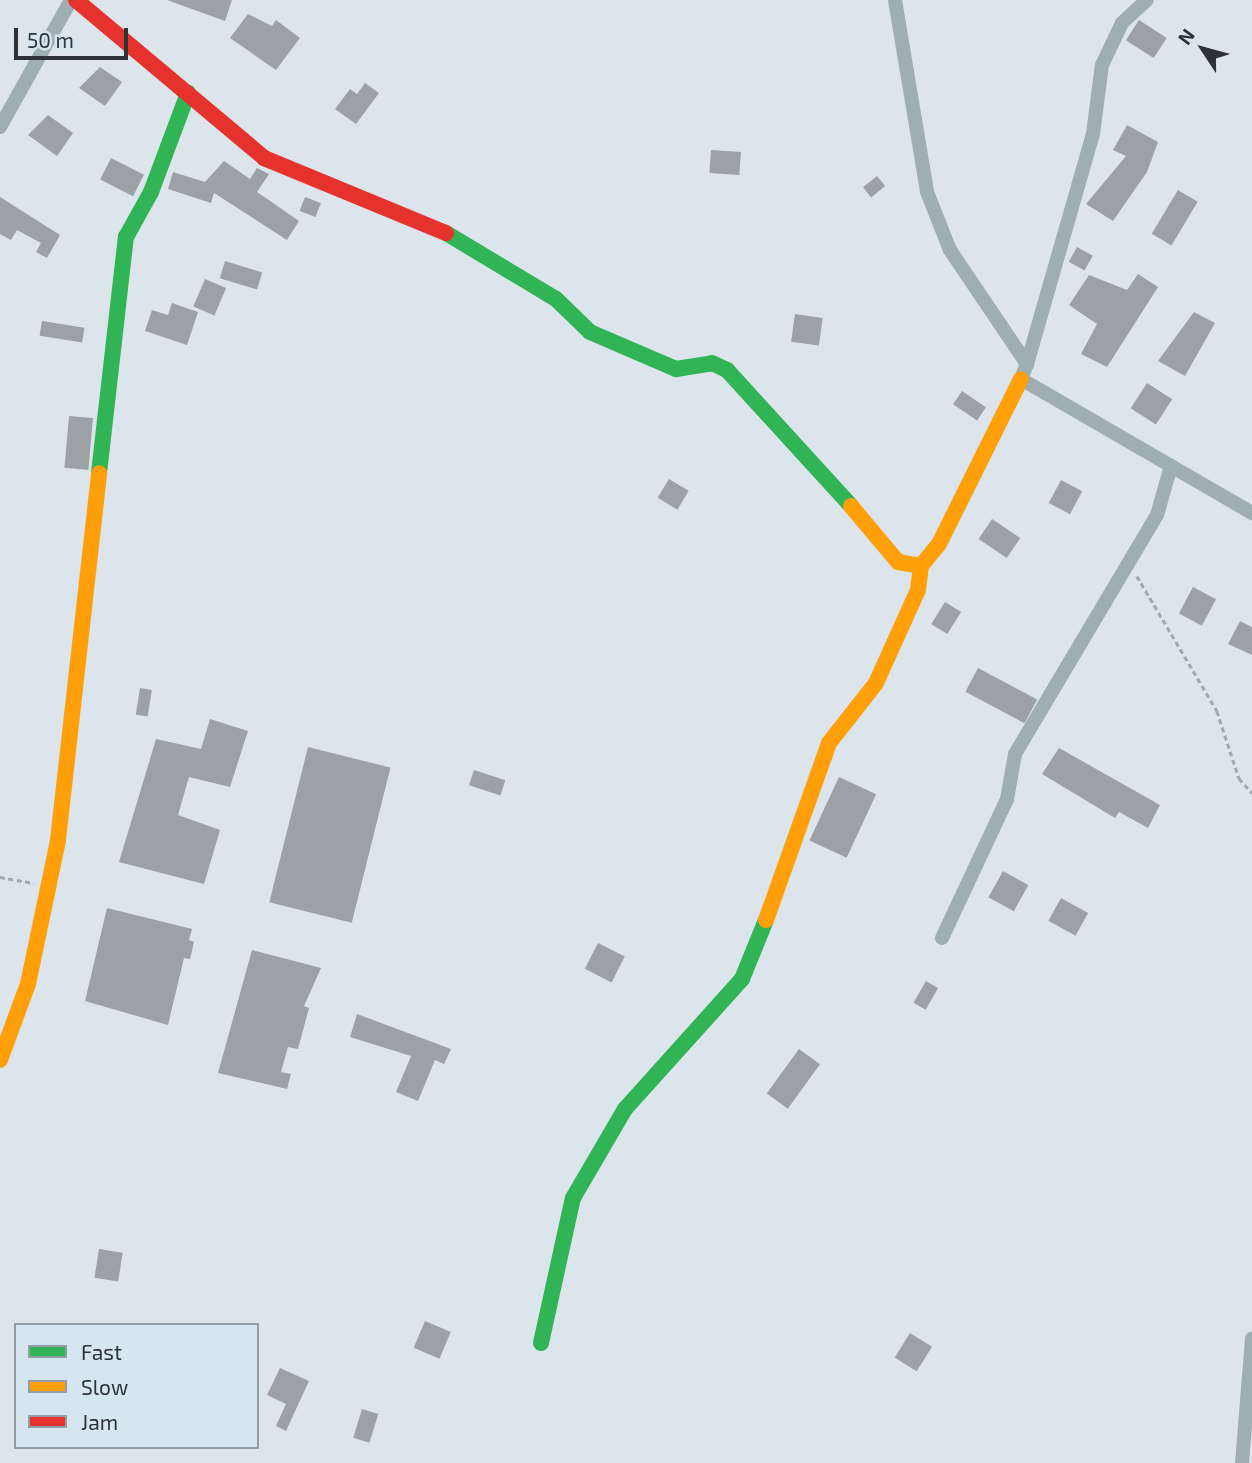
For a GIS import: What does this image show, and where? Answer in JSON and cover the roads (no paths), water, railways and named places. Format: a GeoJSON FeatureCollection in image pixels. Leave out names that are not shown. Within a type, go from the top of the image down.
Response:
{"type":"FeatureCollection","features":[{"type":"Feature","properties":{"kind":"street"},"geometry":{"type":"LineString","coordinates":[[0,127],[71,0]]}},
{"type":"Feature","properties":{"kind":"street"},"geometry":{"type":"LineString","coordinates":[[76,0],[264,158],[474,244],[556,299],[590,332],[676,369],[712,363],[727,370],[801,446],[889,553],[898,562],[921,566]]}},
{"type":"Feature","properties":{"kind":"street"},"geometry":{"type":"LineString","coordinates":[[895,0],[927,192],[950,250],[1027,364]]}},
{"type":"Feature","properties":{"kind":"street"},"geometry":{"type":"LineString","coordinates":[[541,1343],[573,1198],[625,1109],[742,979],[798,843],[829,743],[876,683],[918,590],[921,566],[939,544],[1021,379],[1093,134],[1102,65],[1122,23],[1147,0]]}},
{"type":"Feature","properties":{"kind":"street"},"geometry":{"type":"LineString","coordinates":[[0,1060],[28,984],[50,879],[126,237],[151,192],[188,93]]}},
{"type":"Feature","properties":{"kind":"street"},"geometry":{"type":"LineString","coordinates":[[1021,379],[1252,513]]}},
{"type":"Feature","properties":{"kind":"street"},"geometry":{"type":"LineString","coordinates":[[942,938],[1007,799],[1015,754],[1157,515],[1171,466]]}},
{"type":"Feature","properties":{"kind":"street"},"geometry":{"type":"LineString","coordinates":[[1242,1463],[1252,1338]]}}]}
